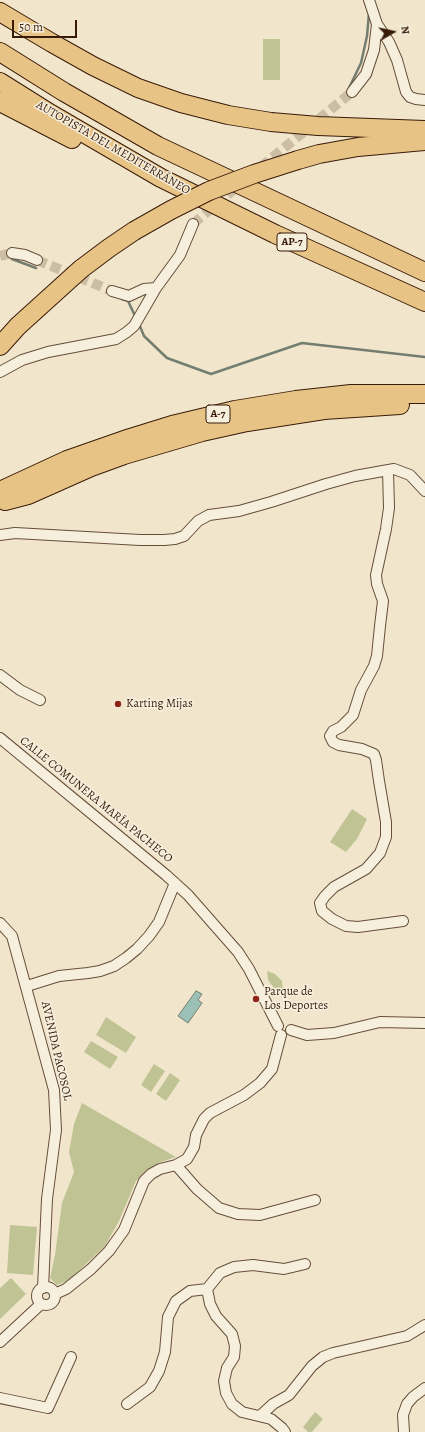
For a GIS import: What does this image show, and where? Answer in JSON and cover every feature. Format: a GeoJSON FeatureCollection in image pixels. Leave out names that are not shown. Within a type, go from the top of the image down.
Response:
{"type":"FeatureCollection","features":[{"type":"Feature","properties":{"kind":"highway"},"geometry":{"type":"LineString","coordinates":[[0,12],[94,66],[138,88],[181,103],[228,115],[271,122],[318,126],[425,130]]}},
{"type":"Feature","properties":{"kind":"highway","name":"AUTOPISTA DEL MEDITERRÁNEO"},"geometry":{"type":"LineString","coordinates":[[0,52],[64,92],[158,146],[394,256],[425,272]]}},
{"type":"Feature","properties":{"kind":"highway","name":"AUTOPISTA DEL MEDITERRÁNEO"},"geometry":{"type":"LineString","coordinates":[[0,82],[51,114],[161,178],[275,234],[425,302]]}},
{"type":"Feature","properties":{"kind":"highway"},"geometry":{"type":"LineString","coordinates":[[0,102],[137,171],[161,178]]}},
{"type":"Feature","properties":{"kind":"highway"},"geometry":{"type":"LineString","coordinates":[[0,346],[24,321],[82,269],[134,231],[171,210],[209,192],[254,174],[320,154],[358,147],[425,141]]}},
{"type":"Feature","properties":{"kind":"highway"},"geometry":{"type":"LineString","coordinates":[[394,256],[410,258],[425,263]]}},
{"type":"Feature","properties":{"kind":"highway","name":"A-7"},"geometry":{"type":"LineString","coordinates":[[2,499],[70,466],[89,453],[172,425],[235,410],[296,400],[351,394],[425,394]]}},
{"type":"Feature","properties":{"kind":"highway"},"geometry":{"type":"LineString","coordinates":[[2,499],[28,495],[91,467],[162,443],[247,422],[324,410],[392,405],[425,406]]}},
{"type":"Feature","properties":{"kind":"street"},"geometry":{"type":"LineString","coordinates":[[369,0],[377,24],[389,42],[398,60],[406,92],[410,97],[416,100],[425,100]]}},
{"type":"Feature","properties":{"kind":"street"},"geometry":{"type":"LineString","coordinates":[[352,92],[366,74],[374,50],[377,24]]}},
{"type":"Feature","properties":{"kind":"street"},"geometry":{"type":"LineString","coordinates":[[0,372],[22,360],[48,352],[116,339],[134,326],[156,288],[180,255],[193,224]]}},
{"type":"Feature","properties":{"kind":"street"},"geometry":{"type":"LineString","coordinates":[[12,253],[25,255],[37,260]]}},
{"type":"Feature","properties":{"kind":"street"},"geometry":{"type":"LineString","coordinates":[[112,291],[129,296],[144,289],[156,288]]}},
{"type":"Feature","properties":{"kind":"street"},"geometry":{"type":"LineString","coordinates":[[0,535],[15,533],[140,540],[175,539],[184,536],[198,521],[209,516],[239,511],[338,480],[394,469],[410,475],[425,491]]}},
{"type":"Feature","properties":{"kind":"street"},"geometry":{"type":"LineString","coordinates":[[388,470],[389,508],[376,575],[377,584],[383,601],[377,656],[374,666],[361,690],[353,715],[341,727],[333,731],[330,736],[333,742],[338,745],[362,749],[370,751],[374,754],[386,822],[386,837],[380,852],[366,869],[334,887],[320,903],[322,911],[332,919],[346,926],[358,927],[403,921]]}},
{"type":"Feature","properties":{"kind":"street"},"geometry":{"type":"LineString","coordinates":[[0,675],[20,690],[40,700]]}},
{"type":"Feature","properties":{"kind":"street","name":"CALLE COMUNERA MARÍA PACHECO"},"geometry":{"type":"LineString","coordinates":[[0,738],[175,883],[199,907],[238,952],[249,969],[280,1030]]}},
{"type":"Feature","properties":{"kind":"street"},"geometry":{"type":"LineString","coordinates":[[27,986],[59,976],[100,971],[114,966],[126,958],[138,949],[159,922],[175,883]]}},
{"type":"Feature","properties":{"kind":"street","name":"AVENIDA PACOSOL"},"geometry":{"type":"LineString","coordinates":[[0,923],[12,936],[27,986],[54,1090],[56,1130],[47,1199],[43,1288]]}},
{"type":"Feature","properties":{"kind":"street"},"geometry":{"type":"LineString","coordinates":[[55,1294],[66,1289],[91,1269],[109,1251],[124,1230],[144,1182],[151,1174],[160,1169],[176,1165],[186,1159],[191,1153],[196,1135],[204,1119],[210,1113],[244,1095],[260,1083],[272,1068],[282,1023],[286,1023],[290,1026],[290,1030],[302,1034],[314,1034],[334,1033],[380,1022],[425,1023]]}},
{"type":"Feature","properties":{"kind":"street"},"geometry":{"type":"LineString","coordinates":[[176,1165],[197,1189],[219,1208],[238,1214],[260,1215],[315,1200]]}},
{"type":"Feature","properties":{"kind":"street"},"geometry":{"type":"LineString","coordinates":[[127,1404],[150,1387],[159,1371],[165,1352],[168,1317],[176,1300],[190,1291],[207,1289],[220,1273],[234,1267],[253,1265],[284,1269],[305,1264]]}},
{"type":"Feature","properties":{"kind":"street"},"geometry":{"type":"LineString","coordinates":[[41,1304],[37,1295],[43,1288],[52,1290],[55,1294]]}},
{"type":"Feature","properties":{"kind":"street"},"geometry":{"type":"LineString","coordinates":[[207,1289],[210,1304],[216,1316],[232,1334],[235,1346],[234,1357],[227,1368],[224,1381],[226,1393],[232,1404],[242,1412],[253,1416],[271,1419],[285,1432]]}},
{"type":"Feature","properties":{"kind":"street"},"geometry":{"type":"LineString","coordinates":[[0,1342],[41,1304],[45,1305],[53,1302],[55,1294]]}},
{"type":"Feature","properties":{"kind":"street"},"geometry":{"type":"LineString","coordinates":[[260,1416],[273,1404],[288,1395],[312,1366],[323,1357],[333,1353],[407,1336],[425,1325]]}},
{"type":"Feature","properties":{"kind":"street"},"geometry":{"type":"LineString","coordinates":[[0,1398],[48,1408],[71,1357]]}},
{"type":"Feature","properties":{"kind":"street"},"geometry":{"type":"LineString","coordinates":[[404,1432],[403,1414],[407,1404],[412,1397],[425,1388]]}},
{"type":"Feature","properties":{"kind":"green space"},"geometry":{"type":"Polygon","coordinates":[[[263,39],[280,39],[280,80],[263,80],[263,39]]]}},
{"type":"Feature","properties":{"kind":"green space"},"geometry":{"type":"Polygon","coordinates":[[[352,809],[367,819],[357,839],[346,852],[330,842],[352,809]]]}},
{"type":"Feature","properties":{"kind":"green space"},"geometry":{"type":"Polygon","coordinates":[[[267,971],[275,974],[282,981],[283,991],[280,996],[268,980],[267,971]]]}},
{"type":"Feature","properties":{"kind":"green space"},"geometry":{"type":"Polygon","coordinates":[[[106,1017],[136,1037],[126,1053],[96,1035],[106,1017]]]}},
{"type":"Feature","properties":{"kind":"green space"},"geometry":{"type":"Polygon","coordinates":[[[91,1041],[118,1057],[110,1069],[84,1052],[91,1041]]]}},
{"type":"Feature","properties":{"kind":"green space"},"geometry":{"type":"Polygon","coordinates":[[[154,1064],[165,1071],[151,1092],[141,1085],[154,1064]]]}},
{"type":"Feature","properties":{"kind":"green space"},"geometry":{"type":"Polygon","coordinates":[[[170,1073],[180,1080],[166,1101],[156,1094],[170,1073]]]}},
{"type":"Feature","properties":{"kind":"green space"},"geometry":{"type":"Polygon","coordinates":[[[82,1103],[176,1157],[158,1163],[136,1181],[119,1221],[105,1246],[69,1280],[57,1285],[50,1278],[55,1255],[62,1203],[74,1172],[69,1152],[74,1124],[82,1103]]]}},
{"type":"Feature","properties":{"kind":"green space"},"geometry":{"type":"Polygon","coordinates":[[[10,1225],[37,1227],[33,1275],[7,1273],[10,1225]]]}},
{"type":"Feature","properties":{"kind":"green space"},"geometry":{"type":"Polygon","coordinates":[[[11,1278],[26,1294],[0,1319],[0,1288],[11,1278]]]}},
{"type":"Feature","properties":{"kind":"green space"},"geometry":{"type":"Polygon","coordinates":[[[315,1412],[323,1419],[312,1432],[308,1432],[303,1427],[315,1412]]]}},
{"type":"Feature","properties":{"kind":"water"},"geometry":{"type":"Polygon","coordinates":[[[196,991],[202,994],[198,1000],[202,1003],[188,1023],[178,1016],[196,991]]]}},
{"type":"Feature","properties":{"kind":"waterway"},"geometry":{"type":"LineString","coordinates":[[349,88],[361,63],[367,36],[369,13]]}},
{"type":"Feature","properties":{"kind":"waterway"},"geometry":{"type":"LineString","coordinates":[[12,259],[36,268]]}},
{"type":"Feature","properties":{"kind":"waterway"},"geometry":{"type":"LineString","coordinates":[[122,299],[128,301],[136,318]]}},
{"type":"Feature","properties":{"kind":"waterway"},"geometry":{"type":"LineString","coordinates":[[139,324],[144,336],[167,358],[211,374],[302,343],[425,357]]}},
{"type":"Feature","properties":{"kind":"tunnel"},"geometry":{"type":"LineString","coordinates":[[261,167],[352,92]]}},
{"type":"Feature","properties":{"kind":"tunnel"},"geometry":{"type":"LineString","coordinates":[[193,224],[239,185]]}},
{"type":"Feature","properties":{"kind":"tunnel"},"geometry":{"type":"LineString","coordinates":[[0,256],[12,253]]}},
{"type":"Feature","properties":{"kind":"tunnel"},"geometry":{"type":"LineString","coordinates":[[37,260],[112,291]]}},
{"type":"Feature","properties":{"kind":"place","name":"Karting Mijas"},"geometry":{"type":"Point","coordinates":[118,704]}},
{"type":"Feature","properties":{"kind":"place","name":"Parque de Los Deportes"},"geometry":{"type":"Point","coordinates":[256,999]}}]}
